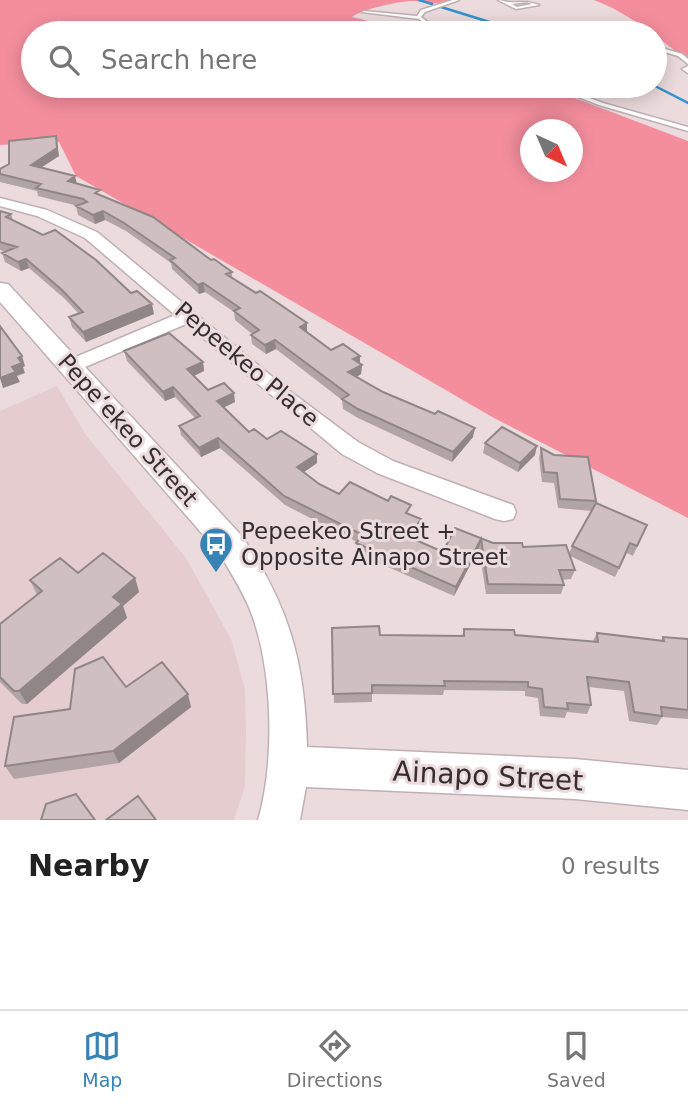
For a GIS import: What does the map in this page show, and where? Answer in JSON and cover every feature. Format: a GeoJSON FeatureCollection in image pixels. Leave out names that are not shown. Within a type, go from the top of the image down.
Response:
{"type":"FeatureCollection","features":[{"type":"Feature","properties":{"kind":"street","name":"Pepeekeo Place"},"geometry":{"type":"LineString","coordinates":[[0,202],[43,213],[91,234],[187,317],[350,448],[385,467],[504,512]]}},
{"type":"Feature","properties":{"kind":"street","name":"Pepeʻekeo Street"},"geometry":{"type":"LineString","coordinates":[[0,289],[230,544],[256,580],[270,612],[287,682],[287,766],[279,820]]}},
{"type":"Feature","properties":{"kind":"street"},"geometry":{"type":"LineString","coordinates":[[71,366],[187,317]]}},
{"type":"Feature","properties":{"kind":"street","name":"Ainapo Street"},"geometry":{"type":"LineString","coordinates":[[287,766],[575,779],[688,790]]}},
{"type":"Feature","properties":{"kind":"lane"},"geometry":{"type":"LineString","coordinates":[[419,18],[423,11],[457,0]]}},
{"type":"Feature","properties":{"kind":"lane"},"geometry":{"type":"LineString","coordinates":[[500,0],[513,2]]}},
{"type":"Feature","properties":{"kind":"lane"},"geometry":{"type":"LineString","coordinates":[[364,12],[426,21]]}},
{"type":"Feature","properties":{"kind":"lane"},"geometry":{"type":"LineString","coordinates":[[667,51],[688,62]]}},
{"type":"Feature","properties":{"kind":"lane"},"geometry":{"type":"LineString","coordinates":[[585,98],[688,129]]}},
{"type":"Feature","properties":{"kind":"shaded area"},"geometry":{"type":"Polygon","coordinates":[[[0,0],[449,0],[398,3],[371,9],[352,17],[368,21],[21,21],[21,98],[575,98],[688,141],[688,518],[494,418],[76,176],[59,142],[0,145],[0,0]]]}},
{"type":"Feature","properties":{"kind":"shaded area"},"geometry":{"type":"Polygon","coordinates":[[[594,0],[688,0],[688,60],[667,45],[667,21],[635,21],[594,0]]]}},
{"type":"Feature","properties":{"kind":"shaded area"},"geometry":{"type":"Polygon","coordinates":[[[57,386],[86,435],[186,558],[231,639],[245,689],[246,729],[245,786],[234,820],[0,820],[0,411],[57,386]]]}},
{"type":"Feature","properties":{"kind":"building"},"geometry":{"type":"Polygon","coordinates":[[[56,136],[57,148],[31,165],[75,176],[68,181],[100,190],[95,193],[153,217],[211,260],[214,259],[232,272],[226,274],[256,293],[260,291],[307,323],[300,327],[331,350],[343,344],[360,356],[353,359],[362,365],[348,372],[383,392],[435,414],[438,411],[475,428],[453,452],[358,409],[342,399],[349,395],[275,340],[265,345],[251,335],[259,330],[234,311],[240,308],[203,283],[198,285],[170,260],[175,258],[124,223],[103,211],[93,215],[76,206],[87,202],[83,199],[36,188],[41,184],[0,174],[0,169],[9,164],[9,141],[56,136]]]}},
{"type":"Feature","properties":{"kind":"building"},"geometry":{"type":"Polygon","coordinates":[[[0,211],[11,214],[6,217],[43,235],[55,230],[96,260],[131,293],[137,291],[152,304],[83,332],[69,317],[83,312],[62,290],[26,259],[18,262],[2,253],[17,247],[0,242],[0,211]]]}},
{"type":"Feature","properties":{"kind":"building"},"geometry":{"type":"Polygon","coordinates":[[[0,326],[22,356],[18,358],[22,363],[12,367],[16,372],[0,378],[0,326]]]}},
{"type":"Feature","properties":{"kind":"building"},"geometry":{"type":"Polygon","coordinates":[[[169,333],[203,362],[187,369],[208,390],[224,383],[234,393],[217,401],[249,432],[254,429],[267,439],[281,431],[317,454],[297,467],[319,484],[339,494],[350,482],[388,501],[391,496],[411,505],[406,513],[421,519],[409,537],[443,552],[455,528],[493,543],[522,543],[523,547],[566,545],[575,570],[559,570],[564,585],[488,584],[481,539],[456,587],[356,543],[363,535],[284,496],[218,438],[199,448],[179,426],[200,416],[173,387],[163,392],[124,351],[169,333]]]}},
{"type":"Feature","properties":{"kind":"building"},"geometry":{"type":"Polygon","coordinates":[[[502,427],[537,446],[520,463],[485,443],[502,427]]]}},
{"type":"Feature","properties":{"kind":"building"},"geometry":{"type":"Polygon","coordinates":[[[541,448],[554,455],[588,457],[596,501],[560,499],[557,473],[544,472],[541,448]]]}},
{"type":"Feature","properties":{"kind":"building"},"geometry":{"type":"Polygon","coordinates":[[[596,503],[647,525],[637,546],[630,543],[619,568],[572,546],[596,503]]]}},
{"type":"Feature","properties":{"kind":"building"},"geometry":{"type":"Polygon","coordinates":[[[103,553],[135,578],[113,597],[122,604],[19,691],[14,691],[0,677],[0,624],[42,591],[30,580],[60,558],[78,573],[103,553]]]}},
{"type":"Feature","properties":{"kind":"building"},"geometry":{"type":"Polygon","coordinates":[[[379,626],[380,635],[464,636],[464,629],[514,630],[515,635],[598,642],[597,633],[664,641],[663,637],[688,639],[688,710],[661,707],[662,716],[634,712],[629,682],[587,677],[591,705],[567,703],[568,709],[544,707],[542,689],[528,687],[528,682],[444,681],[445,686],[372,685],[372,693],[333,694],[332,628],[379,626]]]}},
{"type":"Feature","properties":{"kind":"building"},"geometry":{"type":"Polygon","coordinates":[[[103,657],[126,687],[162,662],[188,694],[113,751],[5,766],[14,717],[70,709],[75,669],[103,657]]]}},
{"type":"Feature","properties":{"kind":"building"},"geometry":{"type":"Polygon","coordinates":[[[76,794],[95,820],[41,820],[46,804],[76,794]]]}},
{"type":"Feature","properties":{"kind":"building"},"geometry":{"type":"Polygon","coordinates":[[[138,796],[156,820],[106,820],[138,796]]]}},
{"type":"Feature","properties":{"kind":"waterway"},"geometry":{"type":"LineString","coordinates":[[419,0],[432,4]]}},
{"type":"Feature","properties":{"kind":"waterway"},"geometry":{"type":"LineString","coordinates":[[441,7],[486,21]]}},
{"type":"Feature","properties":{"kind":"waterway"},"geometry":{"type":"LineString","coordinates":[[667,92],[688,103]]}},
{"type":"Feature","properties":{"kind":"place","name":"Pepeekeo Street + Opposite Ainapo Street"},"geometry":{"type":"Point","coordinates":[216,574]}}]}
